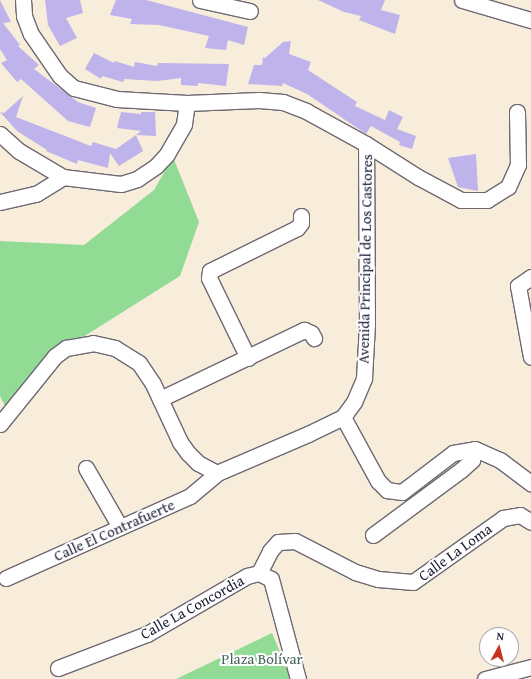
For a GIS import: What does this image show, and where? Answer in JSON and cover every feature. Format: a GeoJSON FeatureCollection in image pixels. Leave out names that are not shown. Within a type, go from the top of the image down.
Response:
{"type":"FeatureCollection","features":[{"type":"Feature","properties":{"kind":"street","name":"Avenida Principal de Los Castores"},"geometry":{"type":"LineString","coordinates":[[23,0],[24,16],[31,34],[60,76],[74,88],[117,99],[187,103],[259,100],[283,102],[306,111],[366,144],[367,324],[364,378],[354,402],[343,417],[308,434],[217,473]]}},
{"type":"Feature","properties":{"kind":"street"},"geometry":{"type":"LineString","coordinates":[[200,0],[250,11]]}},
{"type":"Feature","properties":{"kind":"street"},"geometry":{"type":"LineString","coordinates":[[462,0],[531,20]]}},
{"type":"Feature","properties":{"kind":"street"},"geometry":{"type":"LineString","coordinates":[[0,134],[19,151],[63,177],[121,184],[137,179],[156,166],[174,145],[184,124],[187,103]]}},
{"type":"Feature","properties":{"kind":"street"},"geometry":{"type":"LineString","coordinates":[[366,144],[418,177],[461,200],[487,200],[508,187],[518,165],[517,112]]}},
{"type":"Feature","properties":{"kind":"street"},"geometry":{"type":"LineString","coordinates":[[0,202],[36,194],[63,177]]}},
{"type":"Feature","properties":{"kind":"street"},"geometry":{"type":"LineString","coordinates":[[248,358],[209,278],[210,271],[297,228],[301,223],[301,216]]}},
{"type":"Feature","properties":{"kind":"street"},"geometry":{"type":"LineString","coordinates":[[531,277],[518,286],[531,357]]}},
{"type":"Feature","properties":{"kind":"street"},"geometry":{"type":"LineString","coordinates":[[160,399],[304,330],[311,333],[314,338]]}},
{"type":"Feature","properties":{"kind":"street"},"geometry":{"type":"LineString","coordinates":[[0,424],[55,356],[66,348],[93,343],[115,348],[131,357],[149,379],[180,442],[188,453],[198,463],[217,473]]}},
{"type":"Feature","properties":{"kind":"street"},"geometry":{"type":"LineString","coordinates":[[343,417],[378,481],[387,490],[402,492],[453,453],[475,449],[500,460],[531,483]]}},
{"type":"Feature","properties":{"kind":"street"},"geometry":{"type":"LineString","coordinates":[[373,535],[461,470],[472,460],[475,449]]}},
{"type":"Feature","properties":{"kind":"street"},"geometry":{"type":"LineString","coordinates":[[86,468],[120,527]]}},
{"type":"Feature","properties":{"kind":"street","name":"Calle El Contrafuerte"},"geometry":{"type":"LineString","coordinates":[[6,578],[190,496],[217,473]]}},
{"type":"Feature","properties":{"kind":"street","name":"Calle La Loma"},"geometry":{"type":"LineString","coordinates":[[258,573],[270,552],[278,542],[295,541],[355,572],[378,579],[413,582],[503,518],[520,515],[531,522]]}},
{"type":"Feature","properties":{"kind":"street"},"geometry":{"type":"LineString","coordinates":[[258,573],[271,579],[298,679]]}},
{"type":"Feature","properties":{"kind":"street","name":"Calle La Concordia"},"geometry":{"type":"LineString","coordinates":[[58,668],[147,634],[247,576],[258,573]]}},
{"type":"Feature","properties":{"kind":"street"},"geometry":{"type":"LineString","coordinates":[[485,679],[531,667]]}},
{"type":"Feature","properties":{"kind":"green space"},"geometry":{"type":"Polygon","coordinates":[[[173,157],[199,222],[180,276],[83,337],[5,406],[0,396],[0,241],[84,245],[154,190],[173,157]]]}},
{"type":"Feature","properties":{"kind":"green space","name":"Plaza Bolívar"},"geometry":{"type":"Polygon","coordinates":[[[272,633],[291,679],[176,679],[272,633]]]}},
{"type":"Feature","properties":{"kind":"building"},"geometry":{"type":"Polygon","coordinates":[[[0,0],[11,22],[3,23],[20,45],[18,46],[39,65],[34,69],[78,102],[96,108],[90,127],[68,121],[21,79],[17,82],[1,63],[7,60],[0,49],[0,0]]]}},
{"type":"Feature","properties":{"kind":"building"},"geometry":{"type":"Polygon","coordinates":[[[45,0],[80,0],[83,13],[66,18],[77,38],[60,46],[48,25],[45,0]]]}},
{"type":"Feature","properties":{"kind":"building"},"geometry":{"type":"Polygon","coordinates":[[[116,0],[146,0],[248,27],[244,45],[228,40],[226,50],[205,48],[209,36],[159,25],[130,24],[132,19],[110,15],[116,0]]]}},
{"type":"Feature","properties":{"kind":"building"},"geometry":{"type":"Polygon","coordinates":[[[318,0],[385,0],[381,10],[400,15],[395,34],[359,20],[361,16],[344,12],[318,0]]]}},
{"type":"Feature","properties":{"kind":"building"},"geometry":{"type":"Polygon","coordinates":[[[291,41],[289,54],[311,62],[308,70],[357,102],[355,106],[385,120],[389,110],[403,117],[397,129],[416,136],[412,149],[399,145],[400,142],[371,126],[366,134],[307,94],[283,83],[282,86],[248,84],[254,65],[262,65],[263,57],[265,58],[283,42],[291,41]]]}},
{"type":"Feature","properties":{"kind":"building"},"geometry":{"type":"Polygon","coordinates":[[[94,53],[114,63],[115,61],[134,67],[135,62],[157,66],[158,63],[229,64],[226,86],[198,83],[198,86],[181,85],[181,78],[157,81],[124,79],[123,82],[102,76],[101,79],[85,69],[94,53]]]}},
{"type":"Feature","properties":{"kind":"building"},"geometry":{"type":"Polygon","coordinates":[[[23,96],[16,117],[91,146],[93,142],[116,149],[136,135],[143,151],[119,166],[110,153],[108,168],[78,160],[77,164],[46,151],[47,150],[17,131],[0,112],[4,113],[23,96]]]}},
{"type":"Feature","properties":{"kind":"building"},"geometry":{"type":"Polygon","coordinates":[[[121,112],[141,114],[141,112],[155,112],[156,136],[136,135],[141,131],[117,128],[121,112]]]}},
{"type":"Feature","properties":{"kind":"building"},"geometry":{"type":"Polygon","coordinates":[[[476,154],[478,191],[458,187],[448,158],[476,154]]]}}]}
